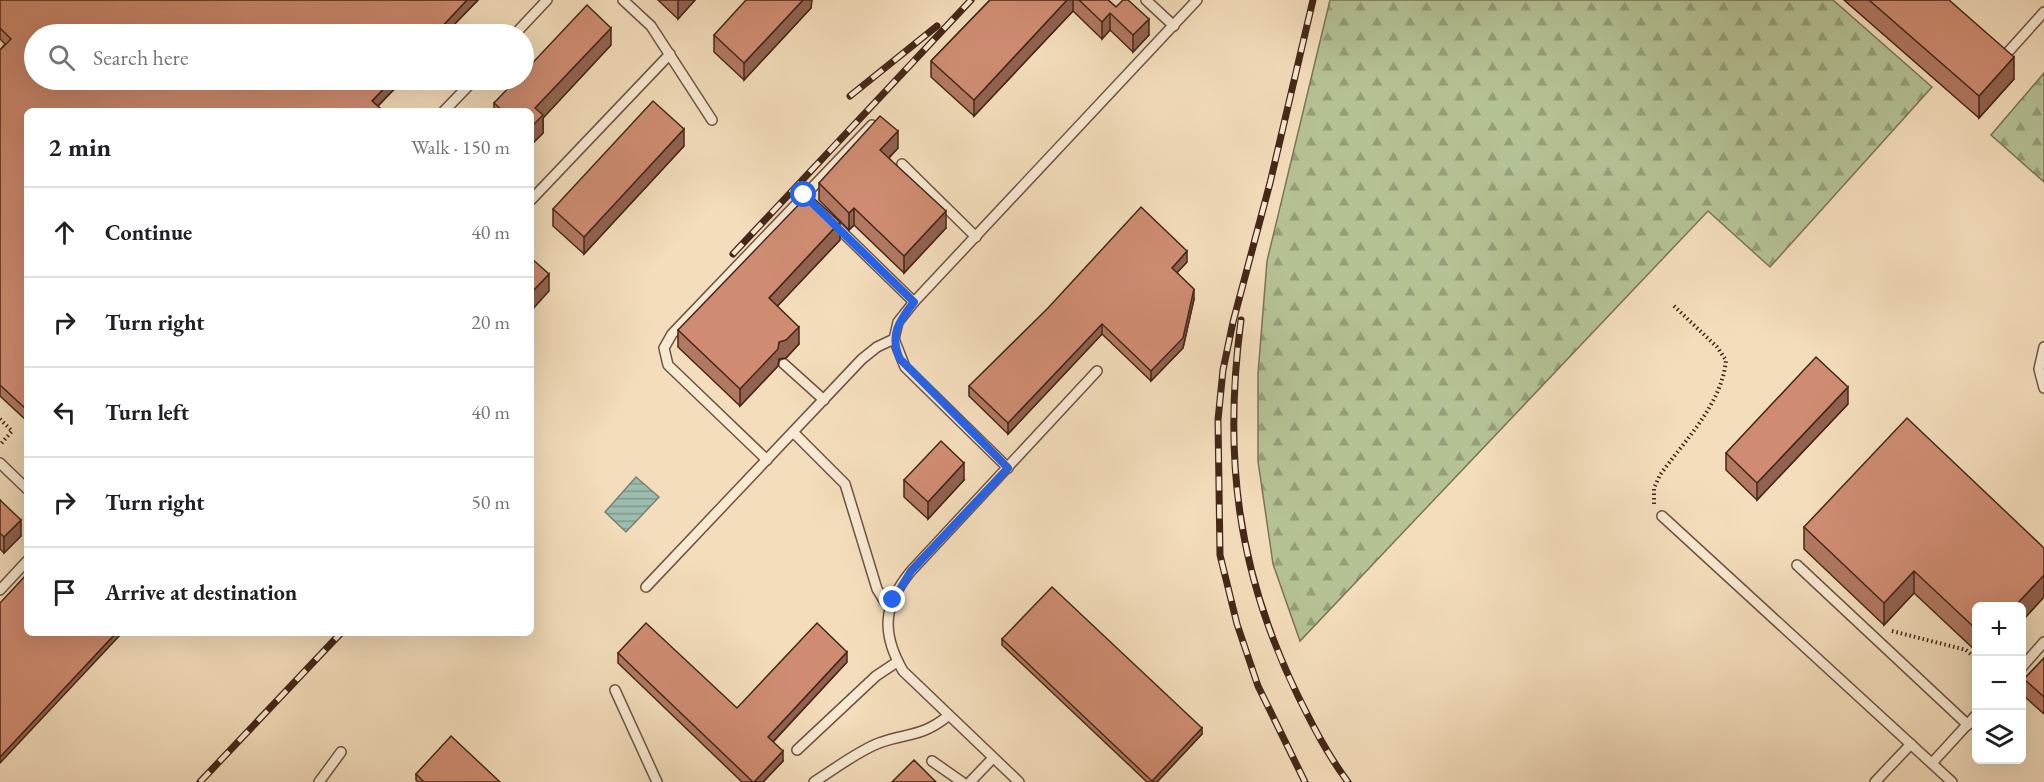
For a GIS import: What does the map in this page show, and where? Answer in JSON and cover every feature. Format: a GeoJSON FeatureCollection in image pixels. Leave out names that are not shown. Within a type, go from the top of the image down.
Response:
{"type":"FeatureCollection","features":[{"type":"Feature","properties":{"kind":"lane"},"geometry":{"type":"LineString","coordinates":[[525,24],[548,0]]}},
{"type":"Feature","properties":{"kind":"lane"},"geometry":{"type":"LineString","coordinates":[[623,0],[651,26],[712,120]]}},
{"type":"Feature","properties":{"kind":"lane"},"geometry":{"type":"LineString","coordinates":[[1146,0],[1174,26]]}},
{"type":"Feature","properties":{"kind":"lane"},"geometry":{"type":"LineString","coordinates":[[1008,468],[905,367],[894,339],[898,322],[914,302],[1197,0]]}},
{"type":"Feature","properties":{"kind":"lane"},"geometry":{"type":"LineString","coordinates":[[2008,51],[2044,12]]}},
{"type":"Feature","properties":{"kind":"lane"},"geometry":{"type":"LineString","coordinates":[[534,197],[670,54]]}},
{"type":"Feature","properties":{"kind":"lane"},"geometry":{"type":"LineString","coordinates":[[447,108],[464,90]]}},
{"type":"Feature","properties":{"kind":"lane"},"geometry":{"type":"LineString","coordinates":[[766,460],[668,365],[664,348],[666,340],[872,124]]}},
{"type":"Feature","properties":{"kind":"lane"},"geometry":{"type":"LineString","coordinates":[[902,164],[976,237]]}},
{"type":"Feature","properties":{"kind":"lane"},"geometry":{"type":"LineString","coordinates":[[804,195],[813,203]]}},
{"type":"Feature","properties":{"kind":"lane"},"geometry":{"type":"LineString","coordinates":[[821,211],[914,302]]}},
{"type":"Feature","properties":{"kind":"lane"},"geometry":{"type":"LineString","coordinates":[[646,587],[862,359],[877,347],[894,339]]}},
{"type":"Feature","properties":{"kind":"lane"},"geometry":{"type":"LineString","coordinates":[[2044,347],[2039,369],[2044,388]]}},
{"type":"Feature","properties":{"kind":"lane"},"geometry":{"type":"LineString","coordinates":[[784,364],[824,400]]}},
{"type":"Feature","properties":{"kind":"lane"},"geometry":{"type":"LineString","coordinates":[[1019,782],[916,686],[897,662],[887,633],[891,607],[900,584],[911,571],[1097,371]]}},
{"type":"Feature","properties":{"kind":"lane"},"geometry":{"type":"LineString","coordinates":[[793,432],[845,484],[877,589],[891,607]]}},
{"type":"Feature","properties":{"kind":"lane"},"geometry":{"type":"LineString","coordinates":[[0,463],[24,486]]}},
{"type":"Feature","properties":{"kind":"lane"},"geometry":{"type":"LineString","coordinates":[[1662,516],[1952,782]]}},
{"type":"Feature","properties":{"kind":"lane"},"geometry":{"type":"LineString","coordinates":[[0,590],[24,564]]}},
{"type":"Feature","properties":{"kind":"lane"},"geometry":{"type":"LineString","coordinates":[[1797,565],[1968,725]]}},
{"type":"Feature","properties":{"kind":"lane"},"geometry":{"type":"LineString","coordinates":[[2026,662],[2044,642]]}},
{"type":"Feature","properties":{"kind":"lane"},"geometry":{"type":"LineString","coordinates":[[797,750],[876,676],[897,662]]}},
{"type":"Feature","properties":{"kind":"lane"},"geometry":{"type":"LineString","coordinates":[[615,690],[657,782]]}},
{"type":"Feature","properties":{"kind":"lane"},"geometry":{"type":"LineString","coordinates":[[814,782],[866,750],[888,740],[921,734],[948,716]]}},
{"type":"Feature","properties":{"kind":"lane"},"geometry":{"type":"LineString","coordinates":[[1932,764],[1972,721]]}},
{"type":"Feature","properties":{"kind":"lane"},"geometry":{"type":"LineString","coordinates":[[1875,782],[1911,744]]}},
{"type":"Feature","properties":{"kind":"lane"},"geometry":{"type":"LineString","coordinates":[[319,782],[341,752]]}},
{"type":"Feature","properties":{"kind":"lane"},"geometry":{"type":"LineString","coordinates":[[970,782],[993,758]]}},
{"type":"Feature","properties":{"kind":"lane"},"geometry":{"type":"LineString","coordinates":[[932,761],[962,782]]}},
{"type":"Feature","properties":{"kind":"path"},"geometry":{"type":"LineString","coordinates":[[1662,516],[1652,499],[1654,488],[1660,475],[1721,387],[1726,360],[1717,347],[1673,305]]}},
{"type":"Feature","properties":{"kind":"path"},"geometry":{"type":"LineString","coordinates":[[0,419],[12,431],[0,445]]}},
{"type":"Feature","properties":{"kind":"path"},"geometry":{"type":"LineString","coordinates":[[1870,634],[1878,627],[1966,650],[1973,656]]}},
{"type":"Feature","properties":{"kind":"green space"},"geometry":{"type":"Polygon","coordinates":[[[1330,0],[1833,0],[1932,87],[1770,267],[1708,211],[1300,641],[1273,564],[1258,461],[1258,374],[1267,261],[1330,0]]]}},
{"type":"Feature","properties":{"kind":"green space"},"geometry":{"type":"Polygon","coordinates":[[[2044,73],[2044,182],[1991,135],[2044,73]]]}},
{"type":"Feature","properties":{"kind":"shaded area"},"geometry":{"type":"Polygon","coordinates":[[[636,477],[659,497],[626,532],[605,512],[636,477]]]}},
{"type":"Feature","properties":{"kind":"building"},"geometry":{"type":"Polygon","coordinates":[[[0,0],[467,0],[444,24],[24,24],[24,90],[382,90],[372,101],[380,108],[24,108],[24,407],[0,385],[0,50],[11,39],[0,28],[0,0]]]}},
{"type":"Feature","properties":{"kind":"building"},"geometry":{"type":"Polygon","coordinates":[[[746,0],[803,0],[744,63],[714,35],[746,0]]]}},
{"type":"Feature","properties":{"kind":"building"},"geometry":{"type":"Polygon","coordinates":[[[990,0],[1067,0],[974,100],[931,61],[990,0]]]}},
{"type":"Feature","properties":{"kind":"building"},"geometry":{"type":"Polygon","coordinates":[[[1079,0],[1108,0],[1116,7],[1123,0],[1128,0],[1149,19],[1133,35],[1110,13],[1102,22],[1079,0]]]}},
{"type":"Feature","properties":{"kind":"building"},"geometry":{"type":"Polygon","coordinates":[[[1869,0],[1949,0],[2014,57],[1979,96],[1869,0]]]}},
{"type":"Feature","properties":{"kind":"building"},"geometry":{"type":"Polygon","coordinates":[[[587,5],[611,28],[535,108],[543,115],[534,124],[534,108],[500,108],[494,103],[506,90],[534,90],[534,61],[587,5]]]}},
{"type":"Feature","properties":{"kind":"building"},"geometry":{"type":"Polygon","coordinates":[[[653,101],[684,129],[584,237],[553,209],[653,101]]]}},
{"type":"Feature","properties":{"kind":"building"},"geometry":{"type":"Polygon","coordinates":[[[880,116],[898,131],[880,150],[946,211],[904,256],[854,208],[849,213],[819,183],[880,116]]]}},
{"type":"Feature","properties":{"kind":"building"},"geometry":{"type":"Polygon","coordinates":[[[809,194],[840,222],[769,298],[799,327],[786,340],[779,342],[778,349],[740,389],[678,330],[809,194]]]}},
{"type":"Feature","properties":{"kind":"building"},"geometry":{"type":"Polygon","coordinates":[[[1141,207],[1187,251],[1172,268],[1194,289],[1183,338],[1151,371],[1102,324],[1008,423],[969,386],[1048,308],[1141,207]]]}},
{"type":"Feature","properties":{"kind":"building"},"geometry":{"type":"Polygon","coordinates":[[[534,261],[549,274],[534,290],[534,261]]]}},
{"type":"Feature","properties":{"kind":"building"},"geometry":{"type":"Polygon","coordinates":[[[1816,357],[1848,387],[1757,483],[1726,453],[1816,357]]]}},
{"type":"Feature","properties":{"kind":"building"},"geometry":{"type":"Polygon","coordinates":[[[1907,418],[2044,548],[2044,575],[2019,602],[1972,602],[1972,625],[1914,571],[1884,603],[1804,527],[1907,418]]]}},
{"type":"Feature","properties":{"kind":"building"},"geometry":{"type":"Polygon","coordinates":[[[941,441],[964,463],[928,502],[904,480],[941,441]]]}},
{"type":"Feature","properties":{"kind":"building"},"geometry":{"type":"Polygon","coordinates":[[[0,500],[21,520],[4,537],[0,533],[0,500]]]}},
{"type":"Feature","properties":{"kind":"building"},"geometry":{"type":"Polygon","coordinates":[[[24,577],[24,636],[113,636],[0,757],[0,603],[24,577]]]}},
{"type":"Feature","properties":{"kind":"building"},"geometry":{"type":"Polygon","coordinates":[[[1052,587],[1202,728],[1152,781],[1002,639],[1052,587]]]}},
{"type":"Feature","properties":{"kind":"building"},"geometry":{"type":"Polygon","coordinates":[[[646,623],[737,708],[817,623],[847,652],[768,737],[783,751],[753,782],[618,653],[646,623]]]}},
{"type":"Feature","properties":{"kind":"building"},"geometry":{"type":"Polygon","coordinates":[[[2044,658],[2044,697],[2026,681],[2026,677],[2044,658]]]}},
{"type":"Feature","properties":{"kind":"building"},"geometry":{"type":"Polygon","coordinates":[[[451,736],[500,782],[424,782],[416,774],[451,736]]]}},
{"type":"Feature","properties":{"kind":"building"},"geometry":{"type":"Polygon","coordinates":[[[914,760],[936,782],[892,782],[914,760]]]}},
{"type":"Feature","properties":{"kind":"railway"},"geometry":{"type":"LineString","coordinates":[[733,254],[971,0]]}},
{"type":"Feature","properties":{"kind":"railway"},"geometry":{"type":"LineString","coordinates":[[1305,782],[1258,686],[1237,624],[1220,555],[1218,420],[1223,370],[1233,322],[1270,183],[1313,0]]}},
{"type":"Feature","properties":{"kind":"railway"},"geometry":{"type":"LineString","coordinates":[[850,96],[937,26]]}},
{"type":"Feature","properties":{"kind":"railway"},"geometry":{"type":"LineString","coordinates":[[1241,320],[1236,370],[1235,466],[1248,558],[1277,650],[1315,729],[1348,782]]}},
{"type":"Feature","properties":{"kind":"railway"},"geometry":{"type":"LineString","coordinates":[[200,782],[338,636]]}},
{"type":"Feature","properties":{"kind":"route"},"geometry":{"type":"LineString","coordinates":[[804,195],[914,302],[898,322],[895,331],[895,346],[900,359],[905,367],[1008,468],[911,571],[900,584],[893,600]]}}]}
